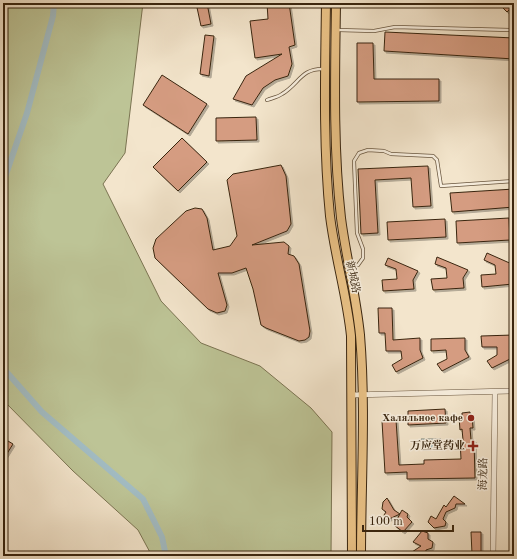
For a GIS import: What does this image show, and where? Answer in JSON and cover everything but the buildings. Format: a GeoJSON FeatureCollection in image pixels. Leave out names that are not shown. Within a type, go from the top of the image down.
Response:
{"type":"FeatureCollection","features":[{"type":"Feature","properties":{"kind":"main road","name":"新城路"},"geometry":{"type":"LineString","coordinates":[[326,3],[325,69],[328,188],[336,252],[349,310],[352,395],[352,556]]}},
{"type":"Feature","properties":{"kind":"main road","name":"新城路"},"geometry":{"type":"LineString","coordinates":[[336,3],[335,81],[338,188],[345,248],[360,336],[362,395],[361,556]]}},
{"type":"Feature","properties":{"kind":"street"},"geometry":{"type":"LineString","coordinates":[[352,395],[495,393],[514,391]]}},
{"type":"Feature","properties":{"kind":"street","name":"海龙路"},"geometry":{"type":"LineString","coordinates":[[493,556],[495,393]]}},
{"type":"Feature","properties":{"kind":"lane"},"geometry":{"type":"LineString","coordinates":[[336,30],[374,30],[395,27],[514,30]]}},
{"type":"Feature","properties":{"kind":"lane"},"geometry":{"type":"LineString","coordinates":[[267,100],[282,94],[305,72],[315,68],[325,69]]}},
{"type":"Feature","properties":{"kind":"lane"},"geometry":{"type":"LineString","coordinates":[[349,268],[358,265],[364,258],[363,249],[357,233],[354,161],[359,153],[368,150],[384,151],[391,154],[433,156],[437,160],[441,186],[514,181]]}},
{"type":"Feature","properties":{"kind":"green space"},"geometry":{"type":"Polygon","coordinates":[[[3,3],[143,3],[125,153],[103,184],[161,301],[201,343],[260,366],[311,408],[332,432],[331,556],[152,556],[138,530],[73,471],[3,400],[3,3]]]}},
{"type":"Feature","properties":{"kind":"water"},"geometry":{"type":"Polygon","coordinates":[[[421,439],[441,439],[441,449],[422,450],[421,439]]]}},
{"type":"Feature","properties":{"kind":"waterway"},"geometry":{"type":"LineString","coordinates":[[3,183],[27,113],[53,16],[54,3]]}},
{"type":"Feature","properties":{"kind":"waterway"},"geometry":{"type":"LineString","coordinates":[[3,368],[42,412],[143,499],[162,537],[166,556]]}},
{"type":"Feature","properties":{"kind":"place","name":"Халяльное кафе"},"geometry":{"type":"Point","coordinates":[471,418]}},
{"type":"Feature","properties":{"kind":"place","name":"万应堂药业"},"geometry":{"type":"Point","coordinates":[473,446]}}]}
